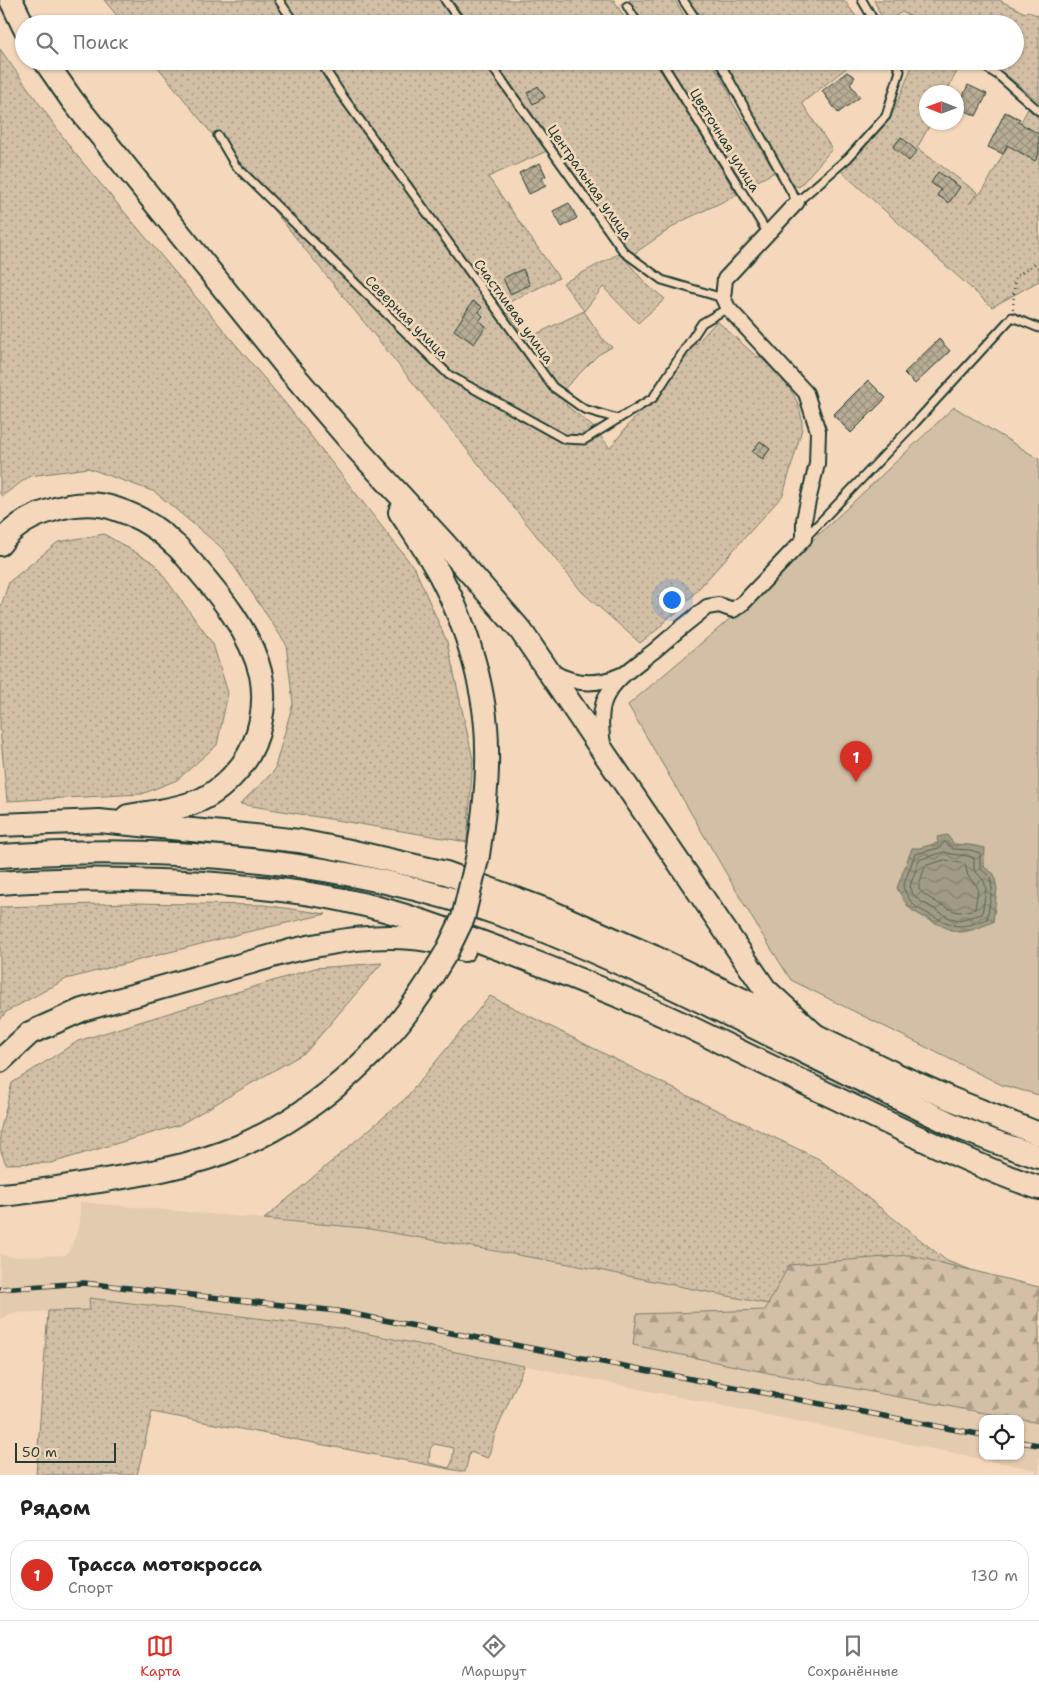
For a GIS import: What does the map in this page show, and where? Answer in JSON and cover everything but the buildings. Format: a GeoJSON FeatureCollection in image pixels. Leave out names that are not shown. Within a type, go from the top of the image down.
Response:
{"type":"FeatureCollection","features":[{"type":"Feature","properties":{"kind":"highway"},"geometry":{"type":"LineString","coordinates":[[11,0],[18,15]]}},
{"type":"Feature","properties":{"kind":"highway"},"geometry":{"type":"LineString","coordinates":[[51,70],[72,100],[287,367],[359,451],[444,543],[521,631],[765,989],[816,1036]]}},
{"type":"Feature","properties":{"kind":"highway"},"geometry":{"type":"LineString","coordinates":[[0,1195],[141,1175],[185,1164],[239,1146],[280,1126],[336,1086],[376,1049],[438,966],[463,918],[478,855],[485,812],[487,746],[484,713],[476,669],[468,640],[453,603],[432,560],[359,451]]}},
{"type":"Feature","properties":{"kind":"highway"},"geometry":{"type":"LineString","coordinates":[[0,544],[19,525],[37,515],[75,504],[94,504],[115,508],[135,516],[175,544],[210,584],[248,640],[261,677],[263,696],[261,718],[256,739],[250,751],[234,775],[199,801],[173,808],[99,821],[0,825]]}},
{"type":"Feature","properties":{"kind":"highway"},"geometry":{"type":"LineString","coordinates":[[99,821],[298,842],[346,850],[446,874],[558,914],[654,957],[949,1098],[1039,1134]]}},
{"type":"Feature","properties":{"kind":"highway"},"geometry":{"type":"LineString","coordinates":[[0,856],[74,852],[125,852],[240,859],[297,866],[362,878],[461,902],[508,917],[604,956],[700,1000],[960,1128],[1039,1157]]}},
{"type":"Feature","properties":{"kind":"highway"},"geometry":{"type":"LineString","coordinates":[[0,884],[48,880],[112,879],[244,886],[304,893],[354,902],[394,912],[564,972],[681,1024],[938,1146],[1039,1188]]}},
{"type":"Feature","properties":{"kind":"highway"},"geometry":{"type":"LineString","coordinates":[[0,1061],[30,1033],[82,1010],[319,944],[378,937],[428,940],[517,965],[564,972]]}},
{"type":"Feature","properties":{"kind":"street"},"geometry":{"type":"LineString","coordinates":[[606,755],[602,732],[604,702],[613,686],[626,673],[707,607],[719,605],[732,610],[744,602],[804,539],[804,520],[817,464],[818,431],[806,393],[725,303],[725,280],[767,232],[797,202]]}},
{"type":"Feature","properties":{"kind":"street"},"geometry":{"type":"LineString","coordinates":[[546,668],[564,678],[582,682],[609,681],[626,673]]}},
{"type":"Feature","properties":{"kind":"lane"},"geometry":{"type":"LineString","coordinates":[[279,0],[289,15]]}},
{"type":"Feature","properties":{"kind":"lane"},"geometry":{"type":"LineString","coordinates":[[445,0],[456,15]]}},
{"type":"Feature","properties":{"kind":"lane"},"geometry":{"type":"LineString","coordinates":[[683,0],[693,15]]}},
{"type":"Feature","properties":{"kind":"lane"},"geometry":{"type":"LineString","coordinates":[[862,0],[871,15]]}},
{"type":"Feature","properties":{"kind":"lane"},"geometry":{"type":"LineString","coordinates":[[627,6],[632,15]]}},
{"type":"Feature","properties":{"kind":"lane","name":"Счастливая улица"},"geometry":{"type":"LineString","coordinates":[[326,70],[347,102],[553,386],[584,409],[618,418]]}},
{"type":"Feature","properties":{"kind":"lane","name":"Центральная улица"},"geometry":{"type":"LineString","coordinates":[[494,70],[624,252],[662,280],[725,303]]}},
{"type":"Feature","properties":{"kind":"lane","name":"Цветочная улица"},"geometry":{"type":"LineString","coordinates":[[667,70],[767,232]]}},
{"type":"Feature","properties":{"kind":"lane"},"geometry":{"type":"LineString","coordinates":[[725,70],[797,202],[848,158],[886,116],[900,70]]}},
{"type":"Feature","properties":{"kind":"lane"},"geometry":{"type":"LineString","coordinates":[[990,70],[1039,111]]}},
{"type":"Feature","properties":{"kind":"lane","name":"Северная улица"},"geometry":{"type":"LineString","coordinates":[[218,136],[235,165],[449,375],[564,439],[584,440],[618,418]]}},
{"type":"Feature","properties":{"kind":"lane"},"geometry":{"type":"LineString","coordinates":[[618,418],[653,398],[702,323],[725,303]]}},
{"type":"Feature","properties":{"kind":"lane"},"geometry":{"type":"LineString","coordinates":[[804,539],[916,423],[1012,317],[1039,328]]}},
{"type":"Feature","properties":{"kind":"path"},"geometry":{"type":"LineString","coordinates":[[1012,317],[1015,277],[1039,261]]}},
{"type":"Feature","properties":{"kind":"shaded area"},"geometry":{"type":"Polygon","coordinates":[[[80,1202],[364,1228],[569,1264],[832,1317],[1039,1354],[1039,1475],[1035,1475],[1036,1470],[987,1460],[1024,1460],[1024,1415],[979,1415],[979,1458],[340,1328],[90,1298],[91,1310],[12,1313],[0,1319],[0,1254],[11,1257],[65,1255],[73,1243],[80,1223],[80,1202]]]}},
{"type":"Feature","properties":{"kind":"green space"},"geometry":{"type":"Polygon","coordinates":[[[104,0],[440,0],[450,15],[116,15],[104,0]]]}},
{"type":"Feature","properties":{"kind":"green space"},"geometry":{"type":"Polygon","coordinates":[[[452,0],[614,0],[623,15],[463,15],[452,0]]]}},
{"type":"Feature","properties":{"kind":"green space"},"geometry":{"type":"Polygon","coordinates":[[[629,0],[675,0],[684,15],[639,15],[629,0]]]}},
{"type":"Feature","properties":{"kind":"green space"},"geometry":{"type":"Polygon","coordinates":[[[687,0],[844,0],[855,15],[703,15],[689,4],[687,0]]]}},
{"type":"Feature","properties":{"kind":"green space"},"geometry":{"type":"Polygon","coordinates":[[[874,0],[999,0],[1025,13],[1027,11],[1039,16],[1039,102],[998,70],[1024,70],[1024,15],[908,15],[902,12],[897,15],[881,15],[874,0]]]}},
{"type":"Feature","properties":{"kind":"green space"},"geometry":{"type":"Polygon","coordinates":[[[0,49],[73,151],[285,403],[415,569],[447,642],[473,759],[467,842],[240,804],[274,771],[293,703],[286,644],[222,548],[155,492],[88,468],[30,476],[2,496],[0,494],[0,49]]]}},
{"type":"Feature","properties":{"kind":"green space"},"geometry":{"type":"Polygon","coordinates":[[[160,70],[489,70],[547,151],[488,177],[559,278],[503,305],[526,339],[584,311],[604,341],[612,347],[598,355],[564,389],[574,397],[566,405],[592,426],[610,448],[648,404],[679,363],[717,321],[757,357],[759,356],[783,380],[799,406],[802,429],[783,495],[675,615],[671,615],[658,629],[640,643],[582,592],[160,70]]]}},
{"type":"Feature","properties":{"kind":"green space"},"geometry":{"type":"Polygon","coordinates":[[[501,70],[660,70],[737,195],[680,222],[632,255],[501,70]]]}},
{"type":"Feature","properties":{"kind":"green space"},"geometry":{"type":"Polygon","coordinates":[[[671,70],[716,70],[730,94],[731,100],[775,172],[746,187],[671,70]]]}},
{"type":"Feature","properties":{"kind":"green space"},"geometry":{"type":"Polygon","coordinates":[[[727,70],[844,70],[802,103],[832,149],[799,187],[791,184],[727,70]]]}},
{"type":"Feature","properties":{"kind":"green space"},"geometry":{"type":"Polygon","coordinates":[[[910,70],[958,70],[950,85],[919,85],[919,130],[927,130],[917,148],[978,193],[969,204],[984,189],[1028,109],[1039,118],[1039,281],[992,307],[843,173],[838,165],[866,135],[872,139],[895,109],[910,70]]]}},
{"type":"Feature","properties":{"kind":"green space"},"geometry":{"type":"Polygon","coordinates":[[[620,253],[646,284],[665,299],[638,323],[603,287],[584,311],[563,283],[620,253]]]}},
{"type":"Feature","properties":{"kind":"green space"},"geometry":{"type":"Polygon","coordinates":[[[954,407],[1039,459],[1039,1095],[1002,1085],[791,980],[758,928],[628,705],[725,623],[954,407]]]}},
{"type":"Feature","properties":{"kind":"green space"},"geometry":{"type":"Polygon","coordinates":[[[104,534],[154,563],[213,644],[228,693],[217,745],[177,780],[142,794],[7,801],[0,729],[0,609],[9,582],[58,542],[104,534]]]}},
{"type":"Feature","properties":{"kind":"green space"},"geometry":{"type":"Polygon","coordinates":[[[131,903],[264,905],[326,914],[243,933],[66,979],[6,1012],[0,1020],[0,907],[131,903]]]}},
{"type":"Feature","properties":{"kind":"green space"},"geometry":{"type":"Polygon","coordinates":[[[382,963],[306,1052],[179,1125],[51,1163],[6,1164],[0,1149],[0,1132],[12,1083],[78,1041],[315,968],[382,963]]]}},
{"type":"Feature","properties":{"kind":"green space"},"geometry":{"type":"Polygon","coordinates":[[[490,996],[704,1104],[819,1159],[947,1261],[1039,1295],[832,1317],[569,1264],[364,1228],[264,1219],[405,1099],[490,996]]]}},
{"type":"Feature","properties":{"kind":"green space"},"geometry":{"type":"Polygon","coordinates":[[[909,1255],[1039,1287],[1039,1423],[1024,1420],[1024,1415],[996,1415],[769,1373],[633,1345],[637,1314],[765,1310],[789,1265],[909,1255]]]}},
{"type":"Feature","properties":{"kind":"green space"},"geometry":{"type":"Polygon","coordinates":[[[89,1298],[340,1328],[524,1366],[495,1434],[488,1458],[470,1452],[465,1472],[152,1412],[137,1475],[36,1475],[48,1311],[90,1310],[89,1298]],[[434,1444],[430,1449],[429,1463],[449,1468],[454,1448],[434,1444]]]}},
{"type":"Feature","properties":{"kind":"water"},"geometry":{"type":"Polygon","coordinates":[[[947,835],[954,844],[985,848],[984,867],[994,874],[997,889],[993,922],[968,931],[955,931],[913,911],[906,904],[897,888],[912,848],[938,843],[937,837],[947,835]]]}},
{"type":"Feature","properties":{"kind":"railway"},"geometry":{"type":"LineString","coordinates":[[0,1289],[84,1283],[337,1311],[979,1434]]}},
{"type":"Feature","properties":{"kind":"railway"},"geometry":{"type":"LineString","coordinates":[[1024,1443],[1039,1445]]}},
{"type":"Feature","properties":{"kind":"place","name":"Трасса мотокросса"},"geometry":{"type":"Point","coordinates":[856,782]}}]}
